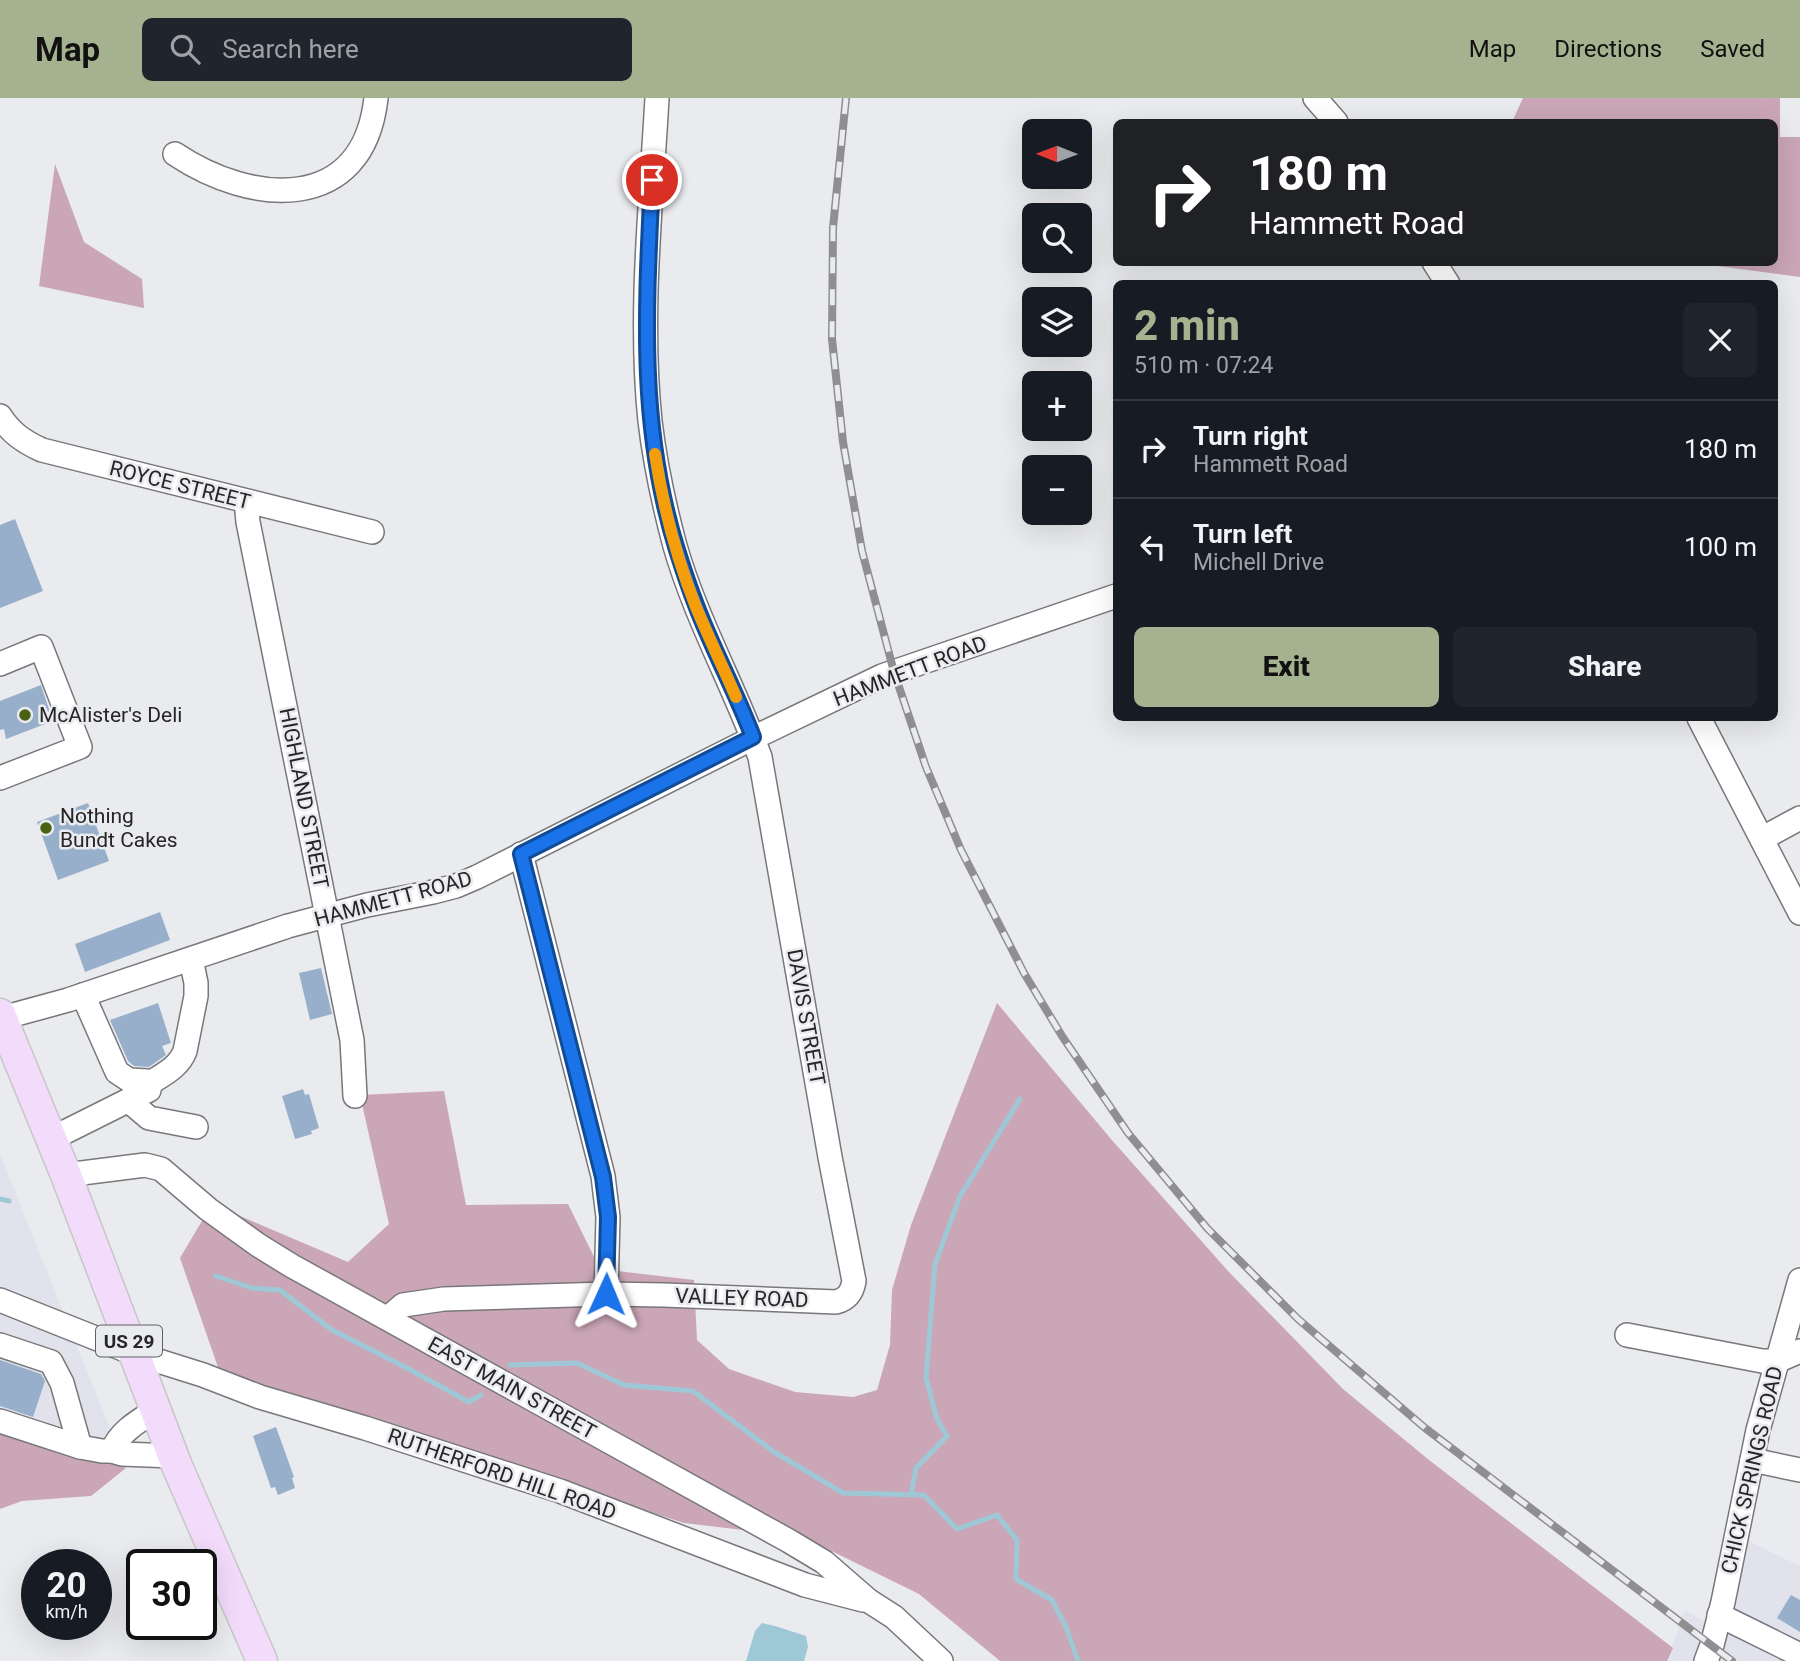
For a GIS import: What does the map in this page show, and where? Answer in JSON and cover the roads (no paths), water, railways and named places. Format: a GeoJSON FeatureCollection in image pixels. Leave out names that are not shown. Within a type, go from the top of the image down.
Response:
{"type":"FeatureCollection","features":[{"type":"Feature","properties":{"kind":"main road","name":"US 29"},"geometry":{"type":"LineString","coordinates":[[1,1016],[66,1175],[173,1456],[262,1661]]}},
{"type":"Feature","properties":{"kind":"street"},"geometry":{"type":"LineString","coordinates":[[175,154],[212,176],[251,188],[272,191],[316,185],[345,169],[356,157],[368,134],[376,98]]}},
{"type":"Feature","properties":{"kind":"street","name":"DAVIS STREET"},"geometry":{"type":"LineString","coordinates":[[657,98],[646,330],[654,448],[676,548],[696,607],[745,716],[760,757],[854,1282],[853,1290],[848,1296]]}},
{"type":"Feature","properties":{"kind":"street"},"geometry":{"type":"LineString","coordinates":[[1315,98],[1333,119]]}},
{"type":"Feature","properties":{"kind":"street","name":"ROYCE STREET"},"geometry":{"type":"LineString","coordinates":[[0,416],[18,438],[42,450],[373,532]]}},
{"type":"Feature","properties":{"kind":"street","name":"HIGHLAND STREET"},"geometry":{"type":"LineString","coordinates":[[246,501],[352,1040],[355,1096]]}},
{"type":"Feature","properties":{"kind":"street","name":"HAMMETT ROAD"},"geometry":{"type":"LineString","coordinates":[[1,1016],[83,995],[288,926],[456,886],[753,737],[882,676],[1113,597]]}},
{"type":"Feature","properties":{"kind":"street"},"geometry":{"type":"LineString","coordinates":[[0,664],[41,647],[80,747],[0,778]]}},
{"type":"Feature","properties":{"kind":"street"},"geometry":{"type":"LineString","coordinates":[[1701,721],[1800,913]]}},
{"type":"Feature","properties":{"kind":"street"},"geometry":{"type":"LineString","coordinates":[[1763,838],[1800,818]]}},
{"type":"Feature","properties":{"kind":"street"},"geometry":{"type":"LineString","coordinates":[[521,854],[603,1177],[608,1217],[606,1294]]}},
{"type":"Feature","properties":{"kind":"street"},"geometry":{"type":"LineString","coordinates":[[150,1083],[172,1070],[185,1051],[196,996],[191,959]]}},
{"type":"Feature","properties":{"kind":"street"},"geometry":{"type":"LineString","coordinates":[[83,995],[117,1072],[129,1080],[150,1083]]}},
{"type":"Feature","properties":{"kind":"street"},"geometry":{"type":"LineString","coordinates":[[51,1139],[149,1090],[150,1083]]}},
{"type":"Feature","properties":{"kind":"street"},"geometry":{"type":"LineString","coordinates":[[129,1101],[149,1118],[196,1127]]}},
{"type":"Feature","properties":{"kind":"street","name":"EAST MAIN STREET"},"geometry":{"type":"LineString","coordinates":[[66,1175],[145,1165],[161,1169],[208,1209],[292,1266],[824,1562],[869,1601],[894,1617],[942,1661]]}},
{"type":"Feature","properties":{"kind":"street","name":"CHICK SPRINGS ROAD"},"geometry":{"type":"LineString","coordinates":[[1706,1661],[1719,1615],[1758,1430],[1799,1287]]}},
{"type":"Feature","properties":{"kind":"street","name":"VALLEY ROAD"},"geometry":{"type":"LineString","coordinates":[[388,1318],[403,1305],[444,1299],[606,1294],[836,1302],[848,1296]]}},
{"type":"Feature","properties":{"kind":"street","name":"RUTHERFORD HILL ROAD"},"geometry":{"type":"LineString","coordinates":[[0,1300],[133,1353],[203,1375],[260,1397],[559,1491],[805,1585],[869,1601]]}},
{"type":"Feature","properties":{"kind":"street"},"geometry":{"type":"LineString","coordinates":[[1627,1335],[1762,1361],[1777,1361],[1800,1351]]}},
{"type":"Feature","properties":{"kind":"street"},"geometry":{"type":"LineString","coordinates":[[0,1345],[51,1362],[62,1383],[80,1447]]}},
{"type":"Feature","properties":{"kind":"street"},"geometry":{"type":"LineString","coordinates":[[112,1451],[125,1431],[156,1410]]}},
{"type":"Feature","properties":{"kind":"street"},"geometry":{"type":"LineString","coordinates":[[0,1421],[80,1447],[122,1454],[173,1456]]}},
{"type":"Feature","properties":{"kind":"street"},"geometry":{"type":"LineString","coordinates":[[1752,1461],[1800,1470]]}},
{"type":"Feature","properties":{"kind":"street"},"geometry":{"type":"LineString","coordinates":[[1719,1615],[1800,1655]]}},
{"type":"Feature","properties":{"kind":"water"},"geometry":{"type":"Polygon","coordinates":[[[762,1623],[806,1636],[808,1647],[804,1661],[746,1661],[755,1631],[762,1623]]]}},
{"type":"Feature","properties":{"kind":"waterway"},"geometry":{"type":"LineString","coordinates":[[911,1495],[916,1468],[947,1436],[937,1419],[926,1378],[935,1264],[960,1196],[1020,1099]]}},
{"type":"Feature","properties":{"kind":"waterway"},"geometry":{"type":"LineString","coordinates":[[0,1199],[9,1201]]}},
{"type":"Feature","properties":{"kind":"waterway"},"geometry":{"type":"LineString","coordinates":[[216,1276],[252,1288],[280,1290],[332,1330],[469,1402],[481,1395]]}},
{"type":"Feature","properties":{"kind":"waterway"},"geometry":{"type":"LineString","coordinates":[[510,1365],[577,1363],[624,1385],[693,1391],[774,1452],[843,1493],[924,1495],[957,1529],[997,1515],[1017,1540],[1016,1579],[1052,1600],[1066,1627],[1078,1661]]}},
{"type":"Feature","properties":{"kind":"railway"},"geometry":{"type":"LineString","coordinates":[[846,98],[833,228],[832,339],[843,442],[862,551],[894,672],[926,767],[961,850],[1024,973],[1062,1036],[1128,1133],[1207,1228],[1298,1319],[1425,1428],[1732,1661]]}},
{"type":"Feature","properties":{"kind":"place","name":"McAlister's Deli"},"geometry":{"type":"Point","coordinates":[25,715]}},
{"type":"Feature","properties":{"kind":"place","name":"Nothing Bundt Cakes"},"geometry":{"type":"Point","coordinates":[46,828]}}]}
